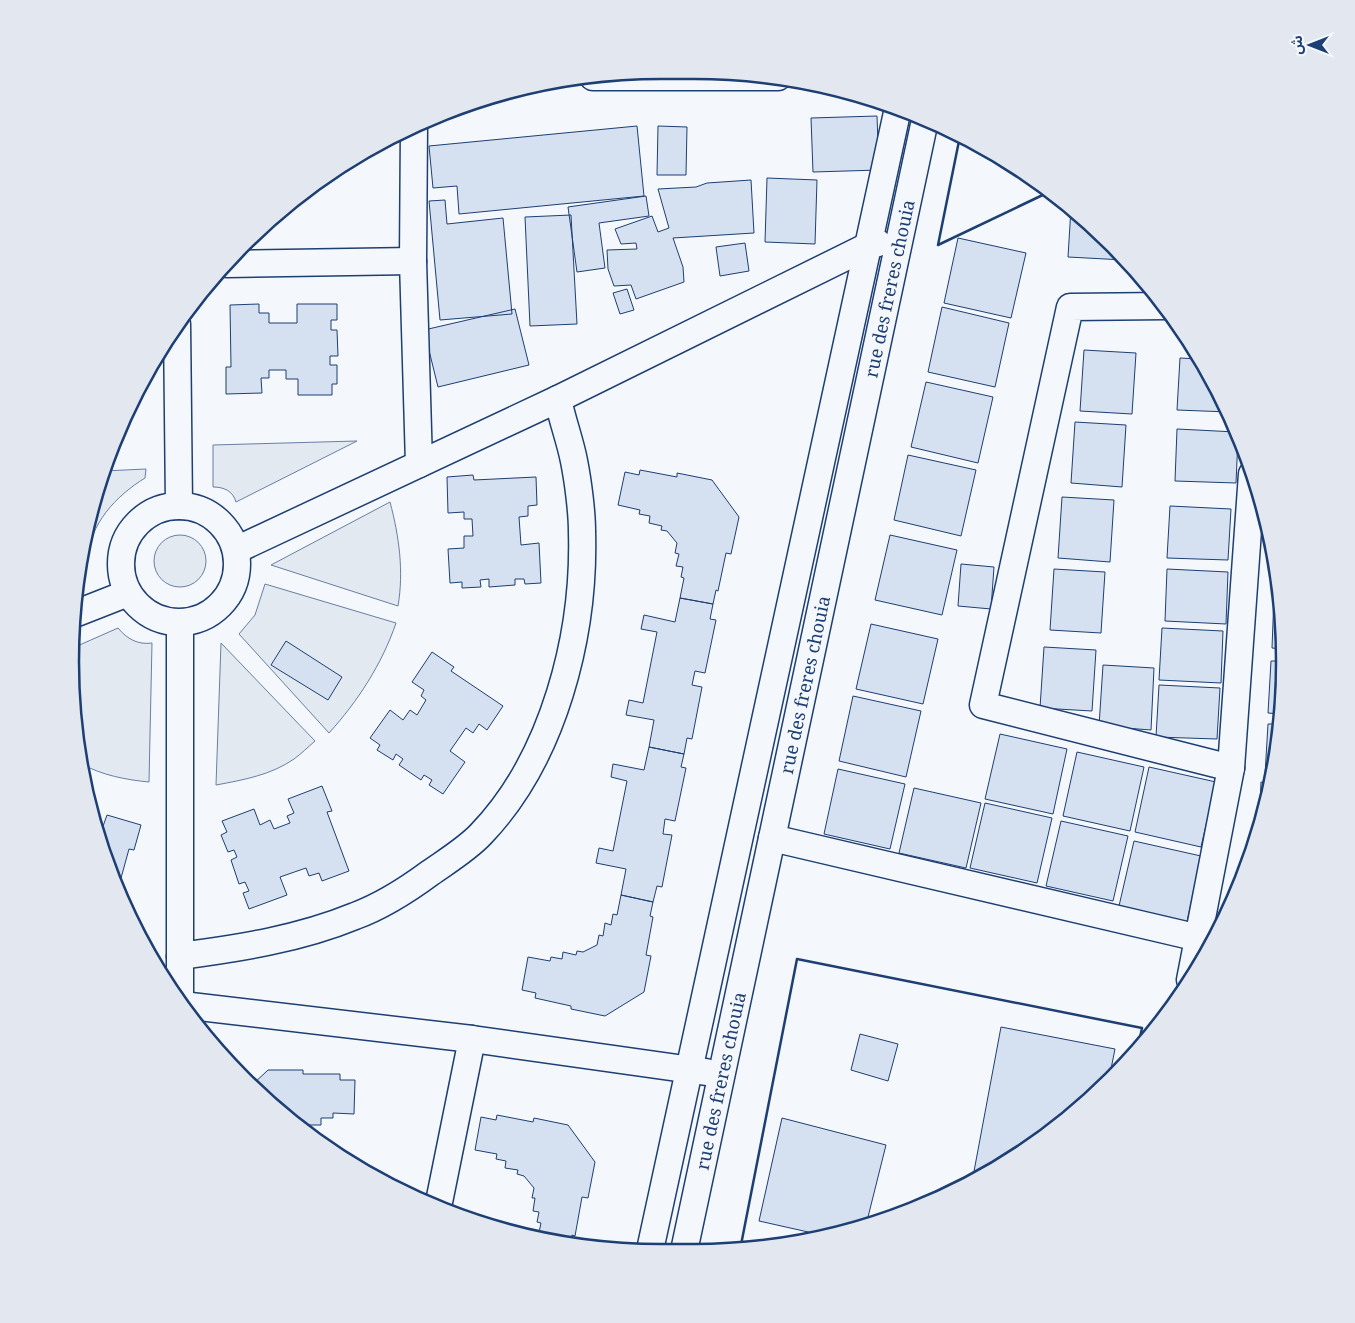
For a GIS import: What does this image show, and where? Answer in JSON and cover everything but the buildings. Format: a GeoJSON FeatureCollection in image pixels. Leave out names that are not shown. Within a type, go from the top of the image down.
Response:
{"type":"FeatureCollection","features":[{"type":"Feature","properties":{"kind":"street"},"geometry":{"type":"LineString","coordinates":[[651,1244],[896,116]]}},
{"type":"Feature","properties":{"kind":"street","name":"rue des freres chouia"},"geometry":{"type":"LineString","coordinates":[[685,1244],[924,126]]}},
{"type":"Feature","properties":{"kind":"street"},"geometry":{"type":"LineString","coordinates":[[414,134],[413,261],[419,464]]}},
{"type":"Feature","properties":{"kind":"street"},"geometry":{"type":"LineString","coordinates":[[236,550],[558,399],[868,246],[901,236]]}},
{"type":"Feature","properties":{"kind":"street"},"geometry":{"type":"LineString","coordinates":[[235,264],[413,261]]}},
{"type":"Feature","properties":{"kind":"street"},"geometry":{"type":"LineString","coordinates":[[1155,306],[1070,307],[983,706],[1231,768]]}},
{"type":"Feature","properties":{"kind":"street"},"geometry":{"type":"LineString","coordinates":[[177,338],[179,506]]}},
{"type":"Feature","properties":{"kind":"street"},"geometry":{"type":"LineString","coordinates":[[180,956],[236,949],[288,938],[356,916],[405,891],[448,860],[480,835],[505,806],[545,738],[569,668],[580,588],[582,531],[574,460],[563,424],[558,399]]}},
{"type":"Feature","properties":{"kind":"street"},"geometry":{"type":"LineString","coordinates":[[179,506],[198,509],[215,518],[229,532],[236,550],[238,568],[234,585],[226,600],[213,612],[198,620],[180,623],[165,621],[150,615],[137,606],[128,593],[121,574],[122,554],[128,535],[142,519],[159,509],[179,506]]}},
{"type":"Feature","properties":{"kind":"street"},"geometry":{"type":"LineString","coordinates":[[1206,938],[1231,768],[1257,528],[1255,508]]}},
{"type":"Feature","properties":{"kind":"street"},"geometry":{"type":"LineString","coordinates":[[81,611],[128,593]]}},
{"type":"Feature","properties":{"kind":"street"},"geometry":{"type":"LineString","coordinates":[[180,623],[180,989]]}},
{"type":"Feature","properties":{"kind":"street"},"geometry":{"type":"LineString","coordinates":[[772,838],[1206,938]]}},
{"type":"Feature","properties":{"kind":"street"},"geometry":{"type":"LineString","coordinates":[[192,1006],[472,1039],[722,1074]]}},
{"type":"Feature","properties":{"kind":"street"},"geometry":{"type":"LineString","coordinates":[[439,1200],[472,1039]]}},
{"type":"Feature","properties":{"kind":"shaded area"},"geometry":{"type":"Polygon","coordinates":[[[357,441],[236,502],[228,490],[213,487],[213,445],[357,441]]]}},
{"type":"Feature","properties":{"kind":"shaded area"},"geometry":{"type":"Polygon","coordinates":[[[146,469],[145,478],[114,502],[93,534],[99,511],[111,471],[146,469]]]}},
{"type":"Feature","properties":{"kind":"shaded area"},"geometry":{"type":"Polygon","coordinates":[[[390,502],[400,554],[401,580],[398,606],[271,565],[390,502]]]}},
{"type":"Feature","properties":{"kind":"shaded area"},"geometry":{"type":"Polygon","coordinates":[[[175,535],[185,535],[199,542],[206,556],[206,566],[199,580],[185,587],[175,587],[165,583],[158,576],[154,566],[154,556],[158,546],[165,539],[175,535]]]}},
{"type":"Feature","properties":{"kind":"shaded area"},"geometry":{"type":"Polygon","coordinates":[[[265,584],[396,623],[384,653],[368,681],[350,708],[329,733],[239,634],[255,615],[265,584]]]}},
{"type":"Feature","properties":{"kind":"shaded area"},"geometry":{"type":"Polygon","coordinates":[[[118,628],[133,640],[142,643],[152,643],[149,782],[114,776],[89,767],[80,700],[79,645],[118,628]]]}},
{"type":"Feature","properties":{"kind":"shaded area"},"geometry":{"type":"Polygon","coordinates":[[[221,643],[315,741],[294,759],[276,769],[246,779],[216,785],[221,643]]]}},
{"type":"Feature","properties":{"kind":"wall"},"geometry":{"type":"LineString","coordinates":[[959,143],[938,245],[1043,195]]}},
{"type":"Feature","properties":{"kind":"wall"},"geometry":{"type":"LineString","coordinates":[[742,1242],[797,959],[1142,1028],[1140,1035]]}}]}
